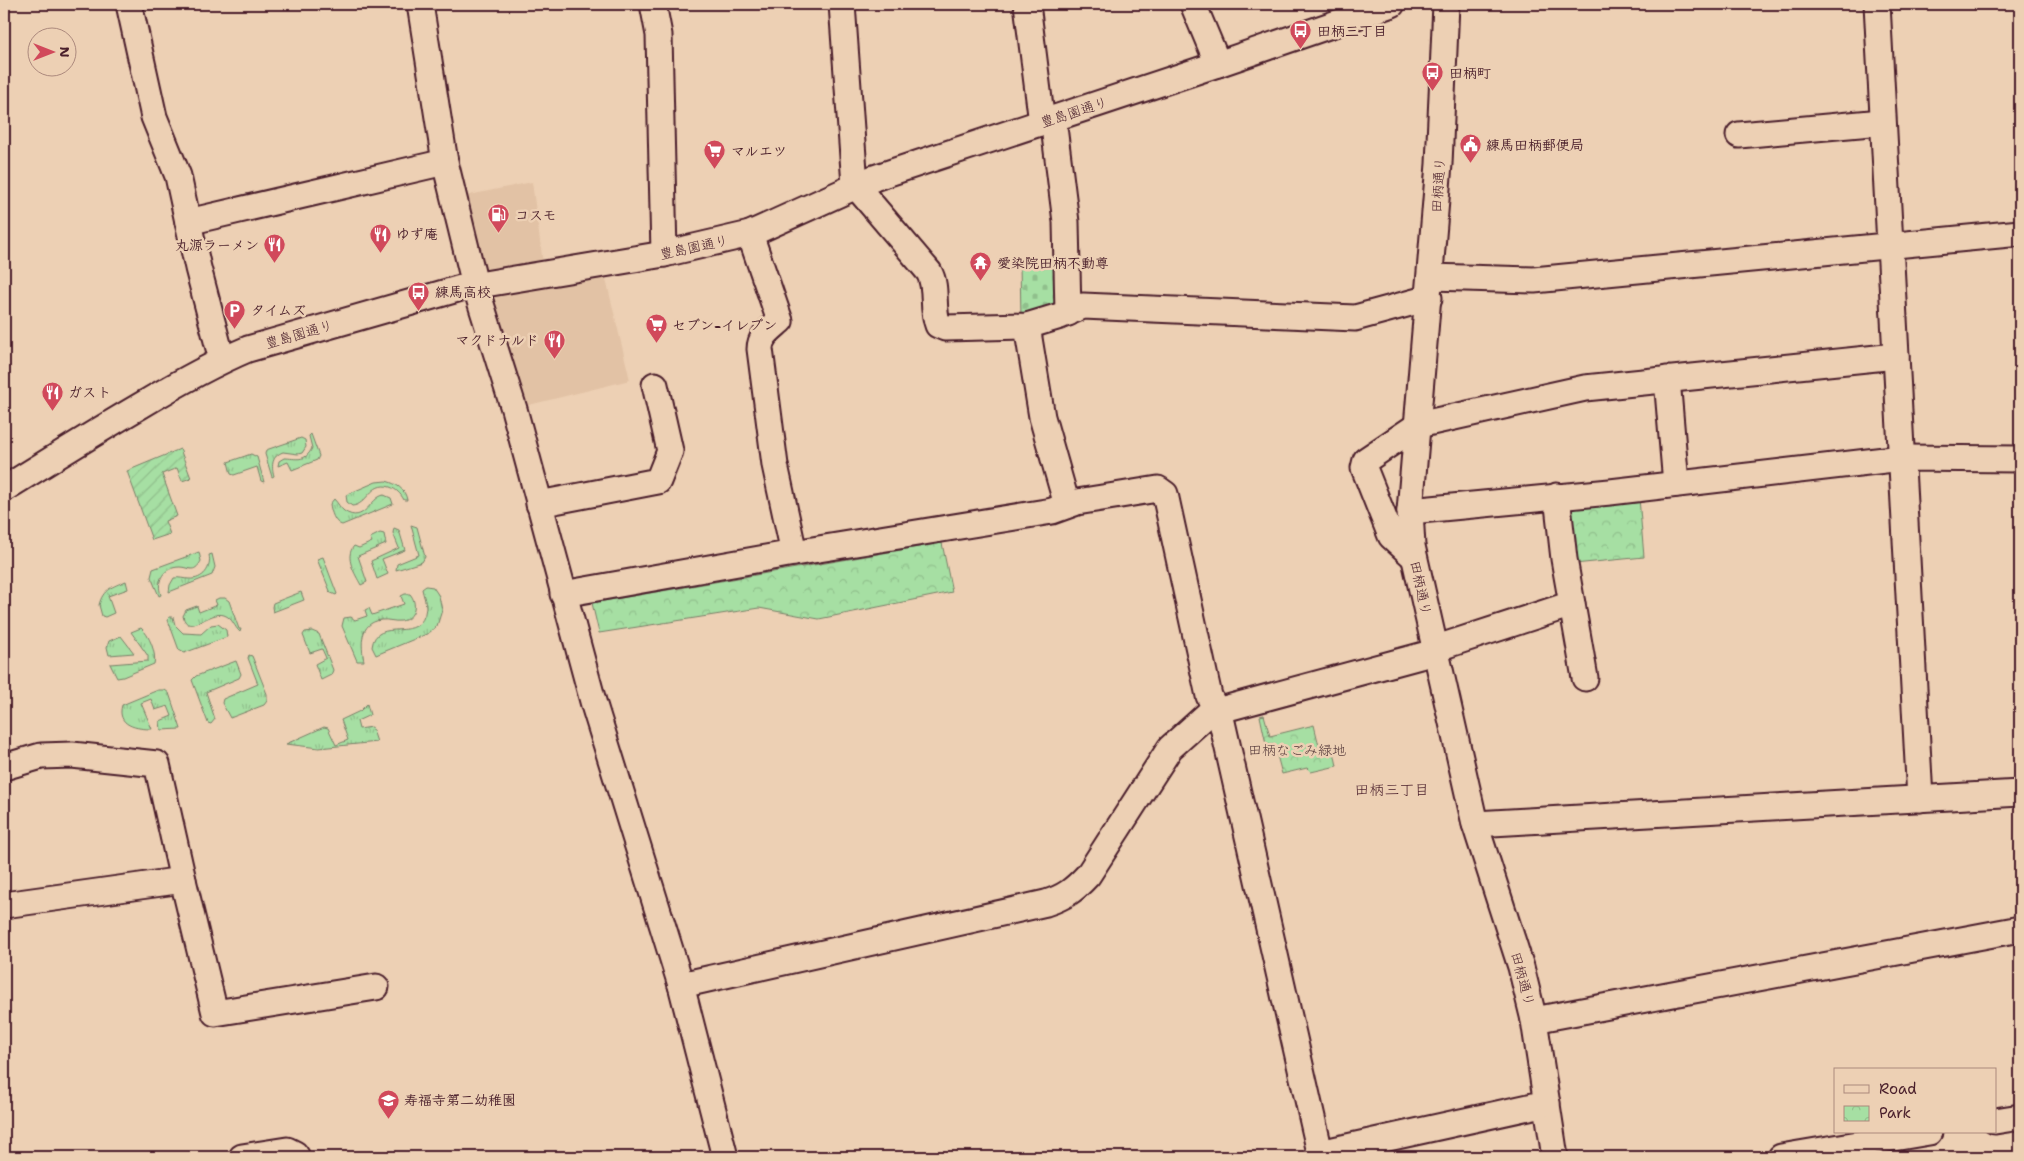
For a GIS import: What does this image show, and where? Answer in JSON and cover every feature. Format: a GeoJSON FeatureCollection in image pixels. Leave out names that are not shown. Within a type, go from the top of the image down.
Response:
{"type":"FeatureCollection","features":[{"type":"Feature","properties":{"kind":"street"},"geometry":{"type":"LineString","coordinates":[[129,4],[154,117],[178,176],[198,268],[222,360]]}},
{"type":"Feature","properties":{"kind":"street"},"geometry":{"type":"LineString","coordinates":[[424,4],[444,162],[475,285],[514,409],[594,705],[681,985],[725,1157]]}},
{"type":"Feature","properties":{"kind":"street"},"geometry":{"type":"LineString","coordinates":[[653,4],[659,35],[664,254]]}},
{"type":"Feature","properties":{"kind":"street"},"geometry":{"type":"LineString","coordinates":[[842,4],[855,186],[929,272],[934,280],[934,316],[938,325],[945,328],[1027,326],[1068,313],[1083,306],[1355,318],[1430,287],[1534,280],[2020,233]]}},
{"type":"Feature","properties":{"kind":"street"},"geometry":{"type":"LineString","coordinates":[[1027,4],[1066,222],[1068,313]]}},
{"type":"Feature","properties":{"kind":"street"},"geometry":{"type":"LineString","coordinates":[[1193,4],[1218,64]]}},
{"type":"Feature","properties":{"kind":"street","name":"豊島園通り"},"geometry":{"type":"LineString","coordinates":[[4,489],[188,377],[222,360],[274,341],[461,288],[664,254],[750,234],[855,186],[1218,64],[1334,14],[1392,4]]}},
{"type":"Feature","properties":{"kind":"street","name":"田柄通り"},"geometry":{"type":"LineString","coordinates":[[1446,4],[1442,111],[1430,287],[1410,511],[1414,557],[1475,824],[1521,967],[1534,1020],[1555,1157]]}},
{"type":"Feature","properties":{"kind":"street"},"geometry":{"type":"LineString","coordinates":[[1877,4],[1920,799]]}},
{"type":"Feature","properties":{"kind":"street"},"geometry":{"type":"LineString","coordinates":[[1739,135],[1882,122]]}},
{"type":"Feature","properties":{"kind":"street"},"geometry":{"type":"LineString","coordinates":[[188,222],[444,162]]}},
{"type":"Feature","properties":{"kind":"street"},"geometry":{"type":"LineString","coordinates":[[750,234],[780,321],[763,337],[760,342],[760,349],[775,465],[794,553]]}},
{"type":"Feature","properties":{"kind":"street"},"geometry":{"type":"LineString","coordinates":[[1027,326],[1042,417],[1067,504]]}},
{"type":"Feature","properties":{"kind":"street"},"geometry":{"type":"LineString","coordinates":[[1414,557],[1391,536],[1364,468],[1366,460],[1418,425],[1585,388],[1896,356]]}},
{"type":"Feature","properties":{"kind":"street"},"geometry":{"type":"LineString","coordinates":[[1667,380],[1676,484]]}},
{"type":"Feature","properties":{"kind":"street"},"geometry":{"type":"LineString","coordinates":[[539,504],[658,481],[670,451],[655,385]]}},
{"type":"Feature","properties":{"kind":"street"},"geometry":{"type":"LineString","coordinates":[[1410,511],[1610,492],[1902,458],[2020,459]]}},
{"type":"Feature","properties":{"kind":"street"},"geometry":{"type":"LineString","coordinates":[[563,594],[794,553],[1052,511],[1067,504],[1158,489],[1165,494],[1209,696],[1222,722],[1321,1155],[1547,1103]]}},
{"type":"Feature","properties":{"kind":"street"},"geometry":{"type":"LineString","coordinates":[[1558,496],[1564,559],[1585,678]]}},
{"type":"Feature","properties":{"kind":"street"},"geometry":{"type":"LineString","coordinates":[[681,985],[1062,898],[1088,875],[1170,748],[1203,718],[1216,710],[1435,650],[1572,604]]}},
{"type":"Feature","properties":{"kind":"street"},"geometry":{"type":"LineString","coordinates":[[4,767],[41,756],[72,755],[157,764],[182,880],[214,1013],[376,987]]}},
{"type":"Feature","properties":{"kind":"street"},"geometry":{"type":"LineString","coordinates":[[1475,824],[2020,794]]}},
{"type":"Feature","properties":{"kind":"street"},"geometry":{"type":"LineString","coordinates":[[4,905],[182,880]]}},
{"type":"Feature","properties":{"kind":"street"},"geometry":{"type":"LineString","coordinates":[[1534,1020],[2020,929]]}},
{"type":"Feature","properties":{"kind":"street"},"geometry":{"type":"LineString","coordinates":[[1996,1121],[2020,1117]]}},
{"type":"Feature","properties":{"kind":"street"},"geometry":{"type":"LineString","coordinates":[[1781,1157],[1918,1134]]}},
{"type":"Feature","properties":{"kind":"street"},"geometry":{"type":"LineString","coordinates":[[242,1157],[287,1150],[297,1157]]}},
{"type":"Feature","properties":{"kind":"shaded area"},"geometry":{"type":"Polygon","coordinates":[[[532,182],[543,263],[480,272],[460,197],[532,182]]]}},
{"type":"Feature","properties":{"kind":"shaded area"},"geometry":{"type":"Polygon","coordinates":[[[605,275],[630,380],[525,406],[491,296],[605,275]]]}},
{"type":"Feature","properties":{"kind":"green space"},"geometry":{"type":"Polygon","coordinates":[[[1060,262],[1059,309],[1021,318],[1020,263],[1060,262]]]}},
{"type":"Feature","properties":{"kind":"green space"},"geometry":{"type":"Polygon","coordinates":[[[311,434],[319,456],[317,460],[292,470],[288,462],[278,466],[279,461],[284,458],[300,459],[306,456],[312,448],[309,436],[311,434]]]}},
{"type":"Feature","properties":{"kind":"green space"},"geometry":{"type":"Polygon","coordinates":[[[301,438],[305,440],[306,447],[302,453],[283,452],[279,454],[273,461],[274,476],[272,477],[265,454],[266,450],[301,438]]]}},
{"type":"Feature","properties":{"kind":"green space"},"geometry":{"type":"Polygon","coordinates":[[[180,449],[191,478],[182,481],[177,468],[162,474],[177,516],[165,521],[170,534],[152,540],[127,471],[180,449]]]}},
{"type":"Feature","properties":{"kind":"green space"},"geometry":{"type":"Polygon","coordinates":[[[251,454],[257,457],[264,482],[261,481],[257,467],[234,475],[231,474],[228,462],[251,454]]]}},
{"type":"Feature","properties":{"kind":"green space"},"geometry":{"type":"Polygon","coordinates":[[[386,481],[400,488],[407,500],[404,500],[394,489],[383,486],[373,490],[357,505],[352,506],[347,502],[346,495],[376,482],[386,481]]]}},
{"type":"Feature","properties":{"kind":"green space"},"geometry":{"type":"Polygon","coordinates":[[[384,495],[391,498],[393,504],[342,525],[337,522],[332,513],[330,504],[334,499],[344,511],[357,515],[384,495]]]}},
{"type":"Feature","properties":{"kind":"green space"},"geometry":{"type":"Polygon","coordinates":[[[1639,498],[1644,557],[1574,564],[1568,513],[1575,504],[1639,498]]]}},
{"type":"Feature","properties":{"kind":"green space"},"geometry":{"type":"Polygon","coordinates":[[[411,525],[417,527],[425,557],[422,562],[396,570],[397,564],[419,555],[411,525]]]}},
{"type":"Feature","properties":{"kind":"green space"},"geometry":{"type":"Polygon","coordinates":[[[394,528],[399,530],[405,550],[382,559],[388,574],[377,579],[371,561],[399,548],[393,533],[394,528]]]}},
{"type":"Feature","properties":{"kind":"green space"},"geometry":{"type":"Polygon","coordinates":[[[380,533],[384,534],[386,544],[358,556],[367,582],[361,585],[350,560],[351,550],[354,546],[359,548],[372,542],[370,538],[380,533]]]}},
{"type":"Feature","properties":{"kind":"green space"},"geometry":{"type":"Polygon","coordinates":[[[942,543],[952,592],[819,619],[759,608],[599,633],[592,603],[942,543]]]}},
{"type":"Feature","properties":{"kind":"green space"},"geometry":{"type":"Polygon","coordinates":[[[199,552],[201,561],[195,568],[180,567],[169,569],[165,572],[160,580],[161,595],[159,596],[151,577],[153,569],[199,552]]]}},
{"type":"Feature","properties":{"kind":"green space"},"geometry":{"type":"Polygon","coordinates":[[[212,554],[215,567],[212,575],[169,592],[174,578],[194,579],[202,575],[208,569],[209,555],[212,554]]]}},
{"type":"Feature","properties":{"kind":"green space"},"geometry":{"type":"Polygon","coordinates":[[[323,557],[336,595],[329,592],[317,559],[323,557]]]}},
{"type":"Feature","properties":{"kind":"green space"},"geometry":{"type":"Polygon","coordinates":[[[126,581],[128,589],[108,596],[114,613],[105,617],[102,616],[99,605],[103,595],[109,589],[126,581]]]}},
{"type":"Feature","properties":{"kind":"green space"},"geometry":{"type":"Polygon","coordinates":[[[426,586],[433,587],[439,596],[442,610],[437,626],[429,633],[376,655],[372,647],[375,637],[382,632],[390,630],[408,629],[416,626],[423,620],[426,603],[422,589],[426,586]]]}},
{"type":"Feature","properties":{"kind":"green space"},"geometry":{"type":"Polygon","coordinates":[[[301,592],[304,600],[273,612],[273,603],[301,592]]]}},
{"type":"Feature","properties":{"kind":"green space"},"geometry":{"type":"Polygon","coordinates":[[[410,594],[414,602],[412,614],[406,620],[381,620],[369,625],[365,630],[362,642],[364,661],[357,661],[342,626],[344,618],[351,617],[355,620],[367,616],[365,610],[369,608],[372,615],[404,604],[401,596],[410,594]]]}},
{"type":"Feature","properties":{"kind":"green space"},"geometry":{"type":"Polygon","coordinates":[[[225,598],[229,601],[239,629],[241,629],[240,632],[229,618],[224,615],[212,616],[194,624],[186,622],[183,616],[186,610],[197,606],[199,612],[217,605],[215,600],[225,598]]]}},
{"type":"Feature","properties":{"kind":"green space"},"geometry":{"type":"Polygon","coordinates":[[[169,617],[173,617],[175,625],[183,633],[201,634],[211,625],[218,624],[226,630],[227,637],[184,653],[179,650],[168,620],[169,617]]]}},
{"type":"Feature","properties":{"kind":"green space"},"geometry":{"type":"Polygon","coordinates":[[[141,628],[152,644],[154,664],[117,678],[110,664],[148,661],[148,656],[131,632],[141,628]]]}},
{"type":"Feature","properties":{"kind":"green space"},"geometry":{"type":"Polygon","coordinates":[[[312,631],[319,634],[333,670],[331,675],[321,680],[315,664],[326,658],[322,649],[310,653],[303,635],[305,632],[312,631]]]}},
{"type":"Feature","properties":{"kind":"green space"},"geometry":{"type":"Polygon","coordinates":[[[121,636],[134,653],[109,655],[107,647],[109,641],[121,636]]]}},
{"type":"Feature","properties":{"kind":"green space"},"geometry":{"type":"Polygon","coordinates":[[[249,655],[252,656],[267,694],[267,701],[264,705],[230,718],[222,703],[223,699],[258,684],[248,658],[249,655]]]}},
{"type":"Feature","properties":{"kind":"green space"},"geometry":{"type":"Polygon","coordinates":[[[236,661],[241,674],[239,678],[206,692],[215,719],[211,724],[208,723],[192,680],[196,676],[236,661]]]}},
{"type":"Feature","properties":{"kind":"green space"},"geometry":{"type":"Polygon","coordinates":[[[158,690],[165,690],[169,693],[181,729],[161,730],[160,721],[172,716],[168,706],[155,710],[151,699],[141,703],[152,729],[134,727],[125,722],[122,718],[122,705],[158,690]]]}},
{"type":"Feature","properties":{"kind":"green space"},"geometry":{"type":"Polygon","coordinates":[[[367,704],[370,715],[357,721],[359,729],[372,727],[377,742],[319,748],[286,744],[324,727],[328,728],[336,745],[348,740],[341,720],[360,711],[367,704]]]}},
{"type":"Feature","properties":{"kind":"green space","name":"田柄なごみ緑地"},"geometry":{"type":"Polygon","coordinates":[[[1264,715],[1270,736],[1314,725],[1320,750],[1333,747],[1337,766],[1311,772],[1307,768],[1282,774],[1274,744],[1266,744],[1260,716],[1264,715]]]}},
{"type":"Feature","properties":{"kind":"place","name":"田柄三丁目"},"geometry":{"type":"Point","coordinates":[1301,50]}},
{"type":"Feature","properties":{"kind":"place","name":"田柄町"},"geometry":{"type":"Point","coordinates":[1433,92]}},
{"type":"Feature","properties":{"kind":"place","name":"練馬田柄郵便局"},"geometry":{"type":"Point","coordinates":[1470,164]}},
{"type":"Feature","properties":{"kind":"place","name":"マルエツ"},"geometry":{"type":"Point","coordinates":[715,170]}},
{"type":"Feature","properties":{"kind":"place","name":"コスモ"},"geometry":{"type":"Point","coordinates":[499,234]}},
{"type":"Feature","properties":{"kind":"place","name":"ゆず庵"},"geometry":{"type":"Point","coordinates":[380,253]}},
{"type":"Feature","properties":{"kind":"place","name":"丸源ラーメン"},"geometry":{"type":"Point","coordinates":[275,264]}},
{"type":"Feature","properties":{"kind":"place","name":"愛染院田柄不動尊"},"geometry":{"type":"Point","coordinates":[981,282]}},
{"type":"Feature","properties":{"kind":"place","name":"練馬高校"},"geometry":{"type":"Point","coordinates":[419,311]}},
{"type":"Feature","properties":{"kind":"place","name":"タイムズ"},"geometry":{"type":"Point","coordinates":[235,329]}},
{"type":"Feature","properties":{"kind":"place","name":"セブン-イレブン"},"geometry":{"type":"Point","coordinates":[656,344]}},
{"type":"Feature","properties":{"kind":"place","name":"マクドナルド"},"geometry":{"type":"Point","coordinates":[555,359]}},
{"type":"Feature","properties":{"kind":"place","name":"ガスト"},"geometry":{"type":"Point","coordinates":[52,411]}},
{"type":"Feature","properties":{"kind":"place","name":"寿福寺第二幼稚園"},"geometry":{"type":"Point","coordinates":[388,1119]}},
{"type":"Feature","properties":{"kind":"district","name":"田柄三丁目"},"geometry":{"type":"Point","coordinates":[1392,790]}}]}
